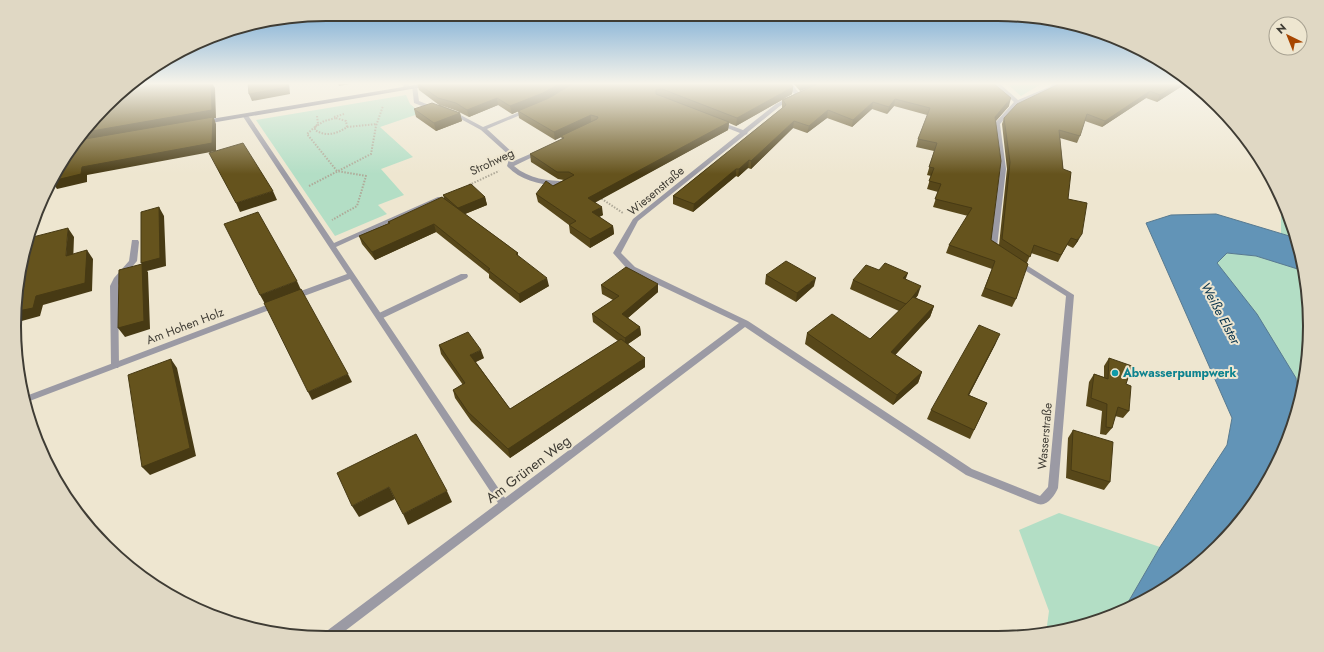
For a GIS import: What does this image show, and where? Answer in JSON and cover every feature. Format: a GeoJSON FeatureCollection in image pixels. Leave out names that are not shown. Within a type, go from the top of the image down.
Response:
{"type":"FeatureCollection","features":[{"type":"Feature","properties":{"kind":"main road"},"geometry":{"type":"LineString","coordinates":[[198,124],[254,113]]}},
{"type":"Feature","properties":{"kind":"street"},"geometry":{"type":"LineString","coordinates":[[451,113],[483,129],[513,156],[510,166],[517,174],[552,184],[570,183]]}},
{"type":"Feature","properties":{"kind":"street"},"geometry":{"type":"LineString","coordinates":[[483,129],[522,113]]}},
{"type":"Feature","properties":{"kind":"street","name":"Wiesenstraße"},"geometry":{"type":"LineString","coordinates":[[744,323],[632,269],[617,254],[635,220],[768,113]]}},
{"type":"Feature","properties":{"kind":"street","name":"Wasserstraße"},"geometry":{"type":"LineString","coordinates":[[744,323],[969,472],[1042,501],[1053,488],[1070,295],[993,248],[1003,169],[997,124],[1007,113]]}},
{"type":"Feature","properties":{"kind":"street"},"geometry":{"type":"LineString","coordinates":[[245,115],[504,504]]}},
{"type":"Feature","properties":{"kind":"street"},"geometry":{"type":"LineString","coordinates":[[713,120],[745,133]]}},
{"type":"Feature","properties":{"kind":"street","name":"Strohweg"},"geometry":{"type":"LineString","coordinates":[[510,166],[545,149]]}},
{"type":"Feature","properties":{"kind":"street"},"geometry":{"type":"LineString","coordinates":[[332,246],[440,198]]}},
{"type":"Feature","properties":{"kind":"street"},"geometry":{"type":"LineString","coordinates":[[115,366],[114,286],[117,280],[133,261],[135,242]]}},
{"type":"Feature","properties":{"kind":"street","name":"Am Hohen Holz"},"geometry":{"type":"LineString","coordinates":[[30,398],[352,275]]}},
{"type":"Feature","properties":{"kind":"street"},"geometry":{"type":"LineString","coordinates":[[380,316],[464,276]]}},
{"type":"Feature","properties":{"kind":"street","name":"Am Grünen Weg"},"geometry":{"type":"LineString","coordinates":[[336,631],[744,323]]}},
{"type":"Feature","properties":{"kind":"path"},"geometry":{"type":"LineString","coordinates":[[317,113],[318,124],[315,130],[322,134],[336,133],[347,126],[377,124]]}},
{"type":"Feature","properties":{"kind":"path"},"geometry":{"type":"LineString","coordinates":[[296,193],[371,154],[380,113]]}},
{"type":"Feature","properties":{"kind":"path"},"geometry":{"type":"LineString","coordinates":[[320,228],[357,206],[366,176],[337,171],[307,134],[318,124],[336,118],[346,121],[347,126]]}},
{"type":"Feature","properties":{"kind":"path","name":"Strohweg"},"geometry":{"type":"LineString","coordinates":[[468,185],[510,166]]}},
{"type":"Feature","properties":{"kind":"path"},"geometry":{"type":"LineString","coordinates":[[595,194],[635,220]]}},
{"type":"Feature","properties":{"kind":"green space"},"geometry":{"type":"Polygon","coordinates":[[[295,113],[420,113],[380,127],[413,157],[381,169],[404,195],[378,205],[387,214],[335,236],[256,120],[295,113]]]}},
{"type":"Feature","properties":{"kind":"green space"},"geometry":{"type":"Polygon","coordinates":[[[1281,212],[1290,236],[1281,234],[1281,212]]]}},
{"type":"Feature","properties":{"kind":"green space"},"geometry":{"type":"Polygon","coordinates":[[[1227,253],[1256,256],[1297,269],[1303,326],[1297,385],[1296,378],[1217,263],[1227,253]]]}},
{"type":"Feature","properties":{"kind":"green space"},"geometry":{"type":"Polygon","coordinates":[[[1059,513],[1160,547],[1128,602],[1077,621],[1047,627],[1049,611],[1019,530],[1059,513]]]}},
{"type":"Feature","properties":{"kind":"water","name":"Weiße Elster"},"geometry":{"type":"Polygon","coordinates":[[[1216,214],[1290,236],[1297,269],[1256,256],[1227,253],[1217,263],[1257,314],[1296,378],[1297,387],[1287,424],[1272,461],[1240,512],[1214,542],[1184,568],[1167,580],[1128,602],[1160,547],[1227,445],[1232,418],[1146,223],[1171,215],[1216,214]]]}},
{"type":"Feature","properties":{"kind":"building"},"geometry":{"type":"Polygon","coordinates":[[[107,113],[192,113],[92,131],[107,113]]]}},
{"type":"Feature","properties":{"kind":"building"},"geometry":{"type":"Polygon","coordinates":[[[420,113],[459,113],[434,123],[420,113]]]}},
{"type":"Feature","properties":{"kind":"building"},"geometry":{"type":"Polygon","coordinates":[[[522,113],[707,113],[729,122],[588,198],[602,207],[592,212],[613,226],[590,239],[569,225],[576,221],[536,194],[546,181],[553,186],[574,175],[569,172],[557,172],[530,154],[564,138],[561,136],[597,119],[598,117],[591,115],[554,132],[522,113]]]}},
{"type":"Feature","properties":{"kind":"building"},"geometry":{"type":"Polygon","coordinates":[[[725,113],[745,113],[737,118],[725,113]]]}},
{"type":"Feature","properties":{"kind":"building"},"geometry":{"type":"Polygon","coordinates":[[[776,113],[824,113],[809,126],[794,121],[751,161],[749,160],[739,169],[736,169],[694,204],[673,196],[776,113]]]}},
{"type":"Feature","properties":{"kind":"building"},"geometry":{"type":"Polygon","coordinates":[[[837,113],[860,113],[853,120],[837,113]]]}},
{"type":"Feature","properties":{"kind":"building"},"geometry":{"type":"Polygon","coordinates":[[[928,113],[998,113],[995,117],[1001,161],[991,240],[1028,264],[1016,299],[985,288],[995,261],[949,245],[972,208],[935,199],[941,184],[929,181],[934,168],[929,167],[937,143],[918,139],[928,113]]]}},
{"type":"Feature","properties":{"kind":"building"},"geometry":{"type":"Polygon","coordinates":[[[1008,113],[1116,113],[1105,121],[1087,114],[1080,136],[1059,130],[1063,169],[1071,172],[1068,199],[1087,203],[1082,234],[1077,240],[1071,238],[1061,255],[1034,245],[1030,257],[1002,239],[1010,162],[1004,118],[1008,113]]]}},
{"type":"Feature","properties":{"kind":"building"},"geometry":{"type":"Polygon","coordinates":[[[213,117],[212,143],[82,167],[81,174],[58,179],[85,139],[213,117]]]}},
{"type":"Feature","properties":{"kind":"building"},"geometry":{"type":"Polygon","coordinates":[[[243,143],[273,191],[236,203],[209,153],[243,143]]]}},
{"type":"Feature","properties":{"kind":"building"},"geometry":{"type":"Polygon","coordinates":[[[471,184],[485,197],[458,208],[443,195],[471,184]]]}},
{"type":"Feature","properties":{"kind":"building"},"geometry":{"type":"Polygon","coordinates":[[[442,197],[518,253],[516,254],[547,278],[519,294],[434,224],[372,252],[359,236],[390,223],[388,222],[442,197]]]}},
{"type":"Feature","properties":{"kind":"building"},"geometry":{"type":"Polygon","coordinates":[[[159,207],[160,258],[141,263],[141,212],[159,207]]]}},
{"type":"Feature","properties":{"kind":"building"},"geometry":{"type":"Polygon","coordinates":[[[258,212],[297,281],[260,295],[224,224],[258,212]]]}},
{"type":"Feature","properties":{"kind":"building"},"geometry":{"type":"Polygon","coordinates":[[[68,228],[66,256],[87,250],[85,283],[36,296],[33,308],[22,310],[27,266],[34,237],[68,228]]]}},
{"type":"Feature","properties":{"kind":"building"},"geometry":{"type":"Polygon","coordinates":[[[786,261],[816,278],[797,293],[766,275],[786,261]]]}},
{"type":"Feature","properties":{"kind":"building"},"geometry":{"type":"Polygon","coordinates":[[[885,263],[908,273],[903,278],[921,286],[906,304],[853,280],[866,265],[879,270],[885,263]]]}},
{"type":"Feature","properties":{"kind":"building"},"geometry":{"type":"Polygon","coordinates":[[[142,264],[144,321],[118,328],[119,270],[142,264]]]}},
{"type":"Feature","properties":{"kind":"building"},"geometry":{"type":"Polygon","coordinates":[[[626,267],[658,284],[622,314],[640,327],[625,338],[592,314],[619,296],[601,285],[626,267]]]}},
{"type":"Feature","properties":{"kind":"building"},"geometry":{"type":"Polygon","coordinates":[[[301,289],[348,374],[308,392],[264,303],[301,289]]]}},
{"type":"Feature","properties":{"kind":"building"},"geometry":{"type":"Polygon","coordinates":[[[913,297],[934,306],[891,352],[922,372],[897,395],[807,333],[832,314],[870,339],[913,297]]]}},
{"type":"Feature","properties":{"kind":"building"},"geometry":{"type":"Polygon","coordinates":[[[979,325],[1000,334],[968,395],[987,403],[974,430],[931,410],[979,325]]]}},
{"type":"Feature","properties":{"kind":"building"},"geometry":{"type":"Polygon","coordinates":[[[468,332],[481,350],[470,355],[510,409],[621,339],[645,358],[508,449],[468,412],[453,390],[465,383],[439,345],[468,332]]]}},
{"type":"Feature","properties":{"kind":"building"},"geometry":{"type":"Polygon","coordinates":[[[1109,358],[1132,366],[1126,384],[1131,386],[1129,411],[1118,407],[1112,428],[1106,427],[1107,404],[1091,398],[1094,374],[1108,379],[1109,358]]]}},
{"type":"Feature","properties":{"kind":"building"},"geometry":{"type":"Polygon","coordinates":[[[171,359],[190,448],[142,467],[128,375],[171,359]]]}},
{"type":"Feature","properties":{"kind":"building"},"geometry":{"type":"Polygon","coordinates":[[[1073,430],[1113,442],[1110,482],[1071,470],[1073,430]]]}},
{"type":"Feature","properties":{"kind":"building"},"geometry":{"type":"Polygon","coordinates":[[[416,434],[447,491],[403,514],[389,487],[352,506],[337,473],[416,434]]]}},
{"type":"Feature","properties":{"kind":"place","name":"Abwasserpumpwerk"},"geometry":{"type":"Point","coordinates":[1115,373]}}]}
